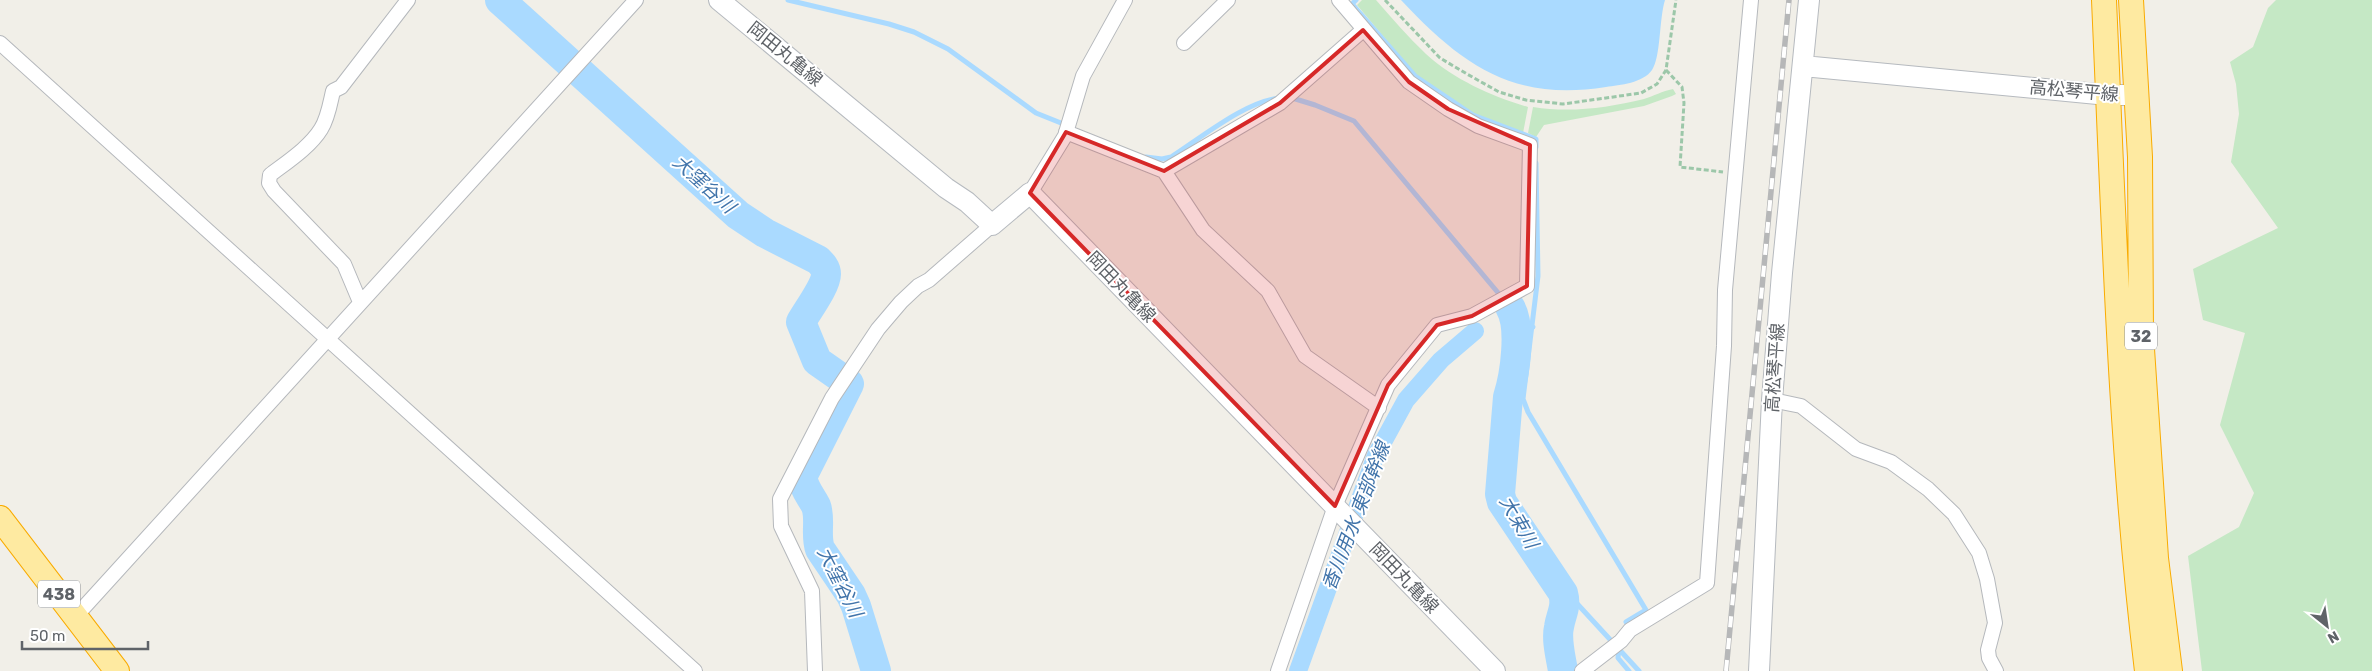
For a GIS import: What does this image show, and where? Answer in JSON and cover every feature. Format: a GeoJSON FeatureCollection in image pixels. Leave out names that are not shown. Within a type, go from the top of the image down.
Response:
{"type":"FeatureCollection","features":[{"type":"Feature","properties":{"kind":"highway","name":"32"},"geometry":{"type":"LineString","coordinates":[[2104,0],[2117,330],[2134,562],[2147,671]]}},
{"type":"Feature","properties":{"kind":"highway","name":"32"},"geometry":{"type":"LineString","coordinates":[[2131,0],[2140,157],[2141,334],[2156,558],[2170,671]]}},
{"type":"Feature","properties":{"kind":"highway","name":"438"},"geometry":{"type":"LineString","coordinates":[[0,518],[117,671]]}},
{"type":"Feature","properties":{"kind":"main road","name":"岡田丸亀線"},"geometry":{"type":"LineString","coordinates":[[719,0],[946,188],[967,202],[992,225]]}},
{"type":"Feature","properties":{"kind":"main road","name":"高松琴平線"},"geometry":{"type":"LineString","coordinates":[[1759,671],[1772,400],[1782,273],[1809,0]]}},
{"type":"Feature","properties":{"kind":"main road","name":"高松琴平線"},"geometry":{"type":"LineString","coordinates":[[1803,66],[2108,95],[2135,95]]}},
{"type":"Feature","properties":{"kind":"main road","name":"岡田丸亀線"},"geometry":{"type":"LineString","coordinates":[[1030,192],[1495,671]]}},
{"type":"Feature","properties":{"kind":"main road"},"geometry":{"type":"LineString","coordinates":[[992,225],[1030,192]]}},
{"type":"Feature","properties":{"kind":"street"},"geometry":{"type":"LineString","coordinates":[[360,302],[344,264],[274,191],[269,183],[270,175],[302,149],[320,131],[326,119],[333,91],[341,87],[408,0]]}},
{"type":"Feature","properties":{"kind":"street"},"geometry":{"type":"LineString","coordinates":[[76,616],[636,0]]}},
{"type":"Feature","properties":{"kind":"street"},"geometry":{"type":"LineString","coordinates":[[1030,192],[1067,127],[1083,76],[1125,0]]}},
{"type":"Feature","properties":{"kind":"street"},"geometry":{"type":"LineString","coordinates":[[1184,43],[1228,0]]}},
{"type":"Feature","properties":{"kind":"street"},"geometry":{"type":"LineString","coordinates":[[1278,671],[1388,385],[1437,325],[1472,316],[1527,286],[1530,145],[1478,126],[1448,110],[1409,82],[1339,0]]}},
{"type":"Feature","properties":{"kind":"street"},"geometry":{"type":"LineString","coordinates":[[1582,671],[1616,645],[1630,630],[1707,583],[1724,346],[1725,290],[1751,0]]}},
{"type":"Feature","properties":{"kind":"street"},"geometry":{"type":"LineString","coordinates":[[1164,171],[1284,98],[1363,30]]}},
{"type":"Feature","properties":{"kind":"street"},"geometry":{"type":"LineString","coordinates":[[0,43],[696,671]]}},
{"type":"Feature","properties":{"kind":"street"},"geometry":{"type":"LineString","coordinates":[[1067,127],[1164,171],[1203,230],[1268,291],[1305,356],[1379,408]]}},
{"type":"Feature","properties":{"kind":"street"},"geometry":{"type":"LineString","coordinates":[[815,671],[812,591],[782,526],[780,499],[832,398],[878,329],[913,291],[929,280],[992,225]]}},
{"type":"Feature","properties":{"kind":"street"},"geometry":{"type":"LineString","coordinates":[[1772,400],[1801,406],[1856,450],[1891,462],[1928,489],[1954,514],[1979,552],[1987,579],[1995,623],[1988,650],[1989,658],[1996,671]]}},
{"type":"Feature","properties":{"kind":"path"},"geometry":{"type":"LineString","coordinates":[[1385,0],[1440,58],[1499,92],[1526,100],[1563,104],[1641,93],[1657,84],[1666,70],[1676,0]]}},
{"type":"Feature","properties":{"kind":"path"},"geometry":{"type":"LineString","coordinates":[[1666,70],[1682,87],[1684,103],[1680,167],[1736,174]]}},
{"type":"Feature","properties":{"kind":"highlighted area"},"geometry":{"type":"Polygon","coordinates":[[[1363,30],[1409,82],[1448,109],[1530,145],[1527,286],[1472,316],[1437,325],[1388,385],[1335,506],[1030,193],[1066,132],[1164,171],[1280,103],[1363,30]]]}},
{"type":"Feature","properties":{"kind":"green space"},"geometry":{"type":"Polygon","coordinates":[[[1362,0],[1376,0],[1419,48],[1449,72],[1487,92],[1528,107],[1523,133],[1473,113],[1415,74],[1357,5],[1362,0]]]}},
{"type":"Feature","properties":{"kind":"green space"},"geometry":{"type":"Polygon","coordinates":[[[2276,0],[2372,0],[2372,671],[2202,671],[2188,556],[2239,527],[2254,493],[2220,425],[2245,333],[2203,320],[2193,269],[2278,228],[2231,162],[2239,114],[2236,84],[2230,62],[2253,47],[2268,8],[2276,0]]]}},
{"type":"Feature","properties":{"kind":"green space"},"geometry":{"type":"Polygon","coordinates":[[[1673,89],[1676,94],[1644,106],[1544,125],[1536,137],[1528,133],[1533,107],[1561,110],[1602,107],[1644,99],[1673,89]]]}},
{"type":"Feature","properties":{"kind":"water"},"geometry":{"type":"Polygon","coordinates":[[[1401,0],[1665,0],[1657,56],[1652,70],[1648,74],[1637,81],[1624,84],[1573,90],[1543,89],[1516,83],[1491,74],[1468,60],[1446,43],[1401,0]]]}},
{"type":"Feature","properties":{"kind":"waterway","name":"大窪谷川"},"geometry":{"type":"LineString","coordinates":[[500,0],[738,215],[765,233],[818,260],[824,266],[826,274],[820,292],[801,322],[817,361],[837,375]]}},
{"type":"Feature","properties":{"kind":"waterway"},"geometry":{"type":"LineString","coordinates":[[788,0],[889,24],[914,32],[948,49],[1036,113],[1066,125]]}},
{"type":"Feature","properties":{"kind":"waterway"},"geometry":{"type":"LineString","coordinates":[[1356,0],[1352,4],[1415,76],[1473,115],[1536,139],[1536,147]]}},
{"type":"Feature","properties":{"kind":"waterway"},"geometry":{"type":"LineString","coordinates":[[1289,97],[1315,105],[1354,121],[1510,307]]}},
{"type":"Feature","properties":{"kind":"waterway"},"geometry":{"type":"LineString","coordinates":[[1146,157],[1162,159],[1171,157],[1224,121],[1254,105],[1281,98]]}},
{"type":"Feature","properties":{"kind":"waterway"},"geometry":{"type":"LineString","coordinates":[[1536,163],[1538,276],[1523,399],[1528,412],[1646,610],[1626,622]]}},
{"type":"Feature","properties":{"kind":"waterway","name":"大束川"},"geometry":{"type":"LineString","coordinates":[[1510,307],[1516,326],[1516,351],[1508,397],[1500,494],[1502,502],[1563,593],[1564,606],[1558,638],[1563,671]]}},
{"type":"Feature","properties":{"kind":"waterway"},"geometry":{"type":"LineString","coordinates":[[1517,325],[1533,327]]}},
{"type":"Feature","properties":{"kind":"waterway","name":"香川用水 東部幹線"},"geometry":{"type":"LineString","coordinates":[[1298,671],[1376,455],[1406,400],[1441,360],[1475,331]]}},
{"type":"Feature","properties":{"kind":"waterway"},"geometry":{"type":"LineString","coordinates":[[1512,383],[1505,468],[1506,496],[1571,597],[1639,671]]}},
{"type":"Feature","properties":{"kind":"waterway","name":"大窪谷川"},"geometry":{"type":"LineString","coordinates":[[849,384],[802,477],[804,485],[816,506],[820,549],[851,595],[876,671]]}},
{"type":"Feature","properties":{"kind":"waterway"},"geometry":{"type":"LineString","coordinates":[[1619,648],[1618,658],[1629,671]]}},
{"type":"Feature","properties":{"kind":"railway"},"geometry":{"type":"LineString","coordinates":[[1726,671],[1789,0]]}}]}
